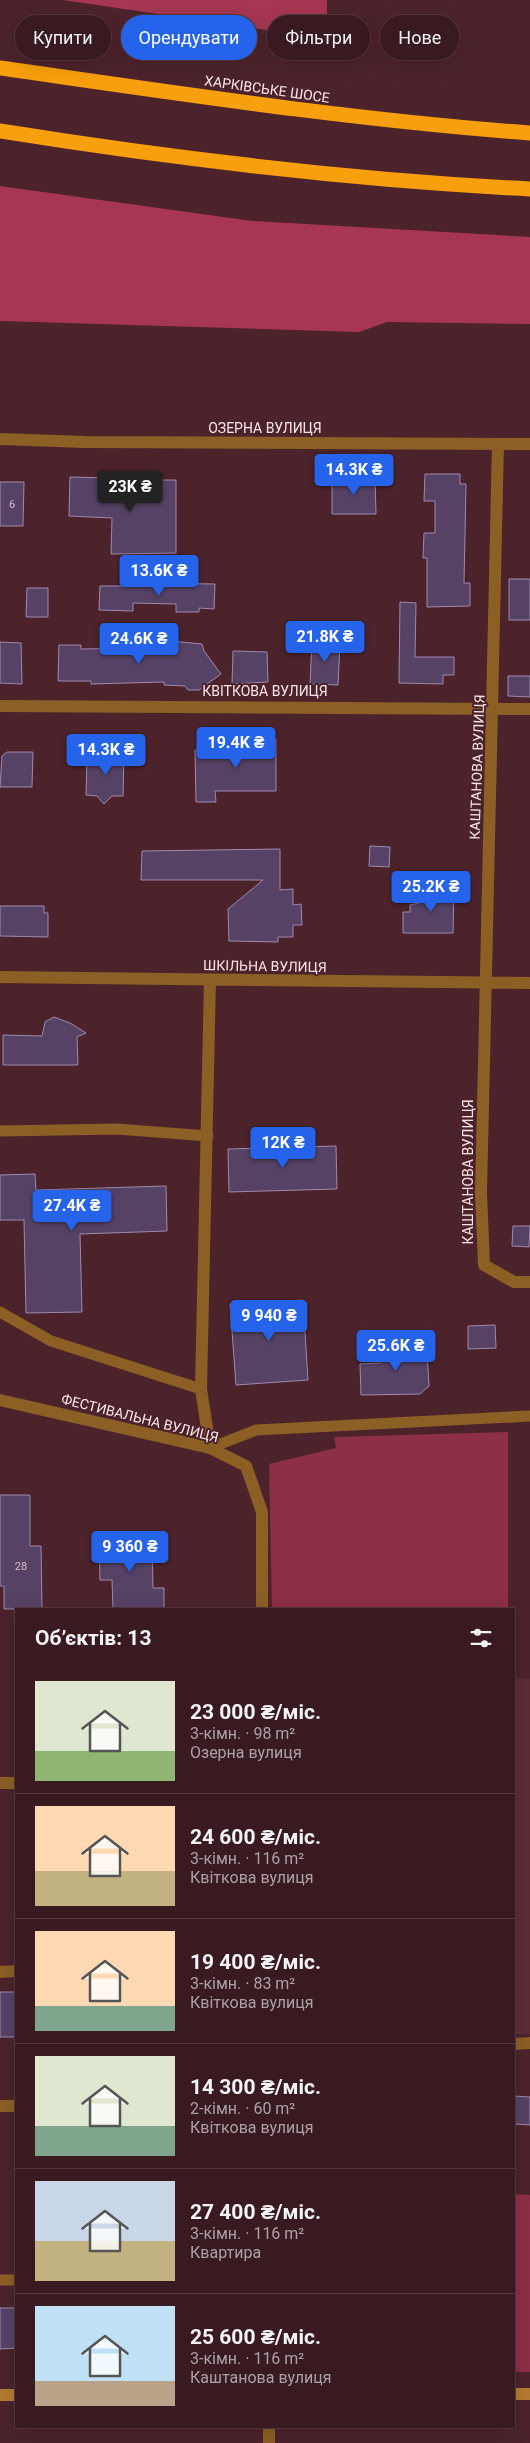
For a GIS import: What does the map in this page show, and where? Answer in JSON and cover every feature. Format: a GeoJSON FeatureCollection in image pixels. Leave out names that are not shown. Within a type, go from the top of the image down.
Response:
{"type":"FeatureCollection","features":[{"type":"Feature","properties":{"kind":"highway","name":"ХАРКІВСЬКЕ ШОСЕ"},"geometry":{"type":"LineString","coordinates":[[0,68],[296,110],[462,128],[530,133]]}},
{"type":"Feature","properties":{"kind":"highway"},"geometry":{"type":"LineString","coordinates":[[0,131],[87,145],[303,171],[468,186],[530,189]]}},
{"type":"Feature","properties":{"kind":"street","name":"ОЗЕРНА ВУЛИЦЯ"},"geometry":{"type":"LineString","coordinates":[[0,439],[84,442],[530,444]]}},
{"type":"Feature","properties":{"kind":"street","name":"КАШТАНОВА ВУЛИЦЯ"},"geometry":{"type":"LineString","coordinates":[[498,444],[481,1193],[484,1265],[514,1282],[530,1282]]}},
{"type":"Feature","properties":{"kind":"street","name":"КВІТКОВА ВУЛИЦЯ"},"geometry":{"type":"LineString","coordinates":[[0,706],[530,709]]}},
{"type":"Feature","properties":{"kind":"street","name":"ШКІЛЬНА ВУЛИЦЯ"},"geometry":{"type":"LineString","coordinates":[[0,978],[530,984]]}},
{"type":"Feature","properties":{"kind":"street"},"geometry":{"type":"LineString","coordinates":[[210,980],[201,1389],[210,1448]]}},
{"type":"Feature","properties":{"kind":"street","name":"ФЕСТИВАЛЬНА ВУЛИЦЯ"},"geometry":{"type":"LineString","coordinates":[[0,1400],[210,1448],[246,1466],[262,1512],[262,1608]]}},
{"type":"Feature","properties":{"kind":"street"},"geometry":{"type":"LineString","coordinates":[[0,1783],[15,1783]]}},
{"type":"Feature","properties":{"kind":"street"},"geometry":{"type":"LineString","coordinates":[[0,1972],[15,1971]]}},
{"type":"Feature","properties":{"kind":"street"},"geometry":{"type":"LineString","coordinates":[[515,2044],[530,2043]]}},
{"type":"Feature","properties":{"kind":"street"},"geometry":{"type":"LineString","coordinates":[[0,2106],[15,2106]]}},
{"type":"Feature","properties":{"kind":"street"},"geometry":{"type":"LineString","coordinates":[[515,2394],[530,2394]]}},
{"type":"Feature","properties":{"kind":"street"},"geometry":{"type":"LineString","coordinates":[[0,2395],[15,2395]]}},
{"type":"Feature","properties":{"kind":"street"},"geometry":{"type":"LineString","coordinates":[[269,2428],[269,2443]]}},
{"type":"Feature","properties":{"kind":"lane"},"geometry":{"type":"LineString","coordinates":[[0,1131],[117,1129],[208,1136]]}},
{"type":"Feature","properties":{"kind":"lane"},"geometry":{"type":"LineString","coordinates":[[0,1312],[51,1340],[201,1389]]}},
{"type":"Feature","properties":{"kind":"lane"},"geometry":{"type":"LineString","coordinates":[[210,1448],[256,1430],[530,1416]]}},
{"type":"Feature","properties":{"kind":"lane"},"geometry":{"type":"LineString","coordinates":[[0,2280],[15,2280]]}},
{"type":"Feature","properties":{"kind":"shaded area"},"geometry":{"type":"Polygon","coordinates":[[[63,0],[327,0],[327,15],[267,15],[267,30],[257,29],[257,15],[165,15],[63,0]]]}},
{"type":"Feature","properties":{"kind":"shaded area"},"geometry":{"type":"Polygon","coordinates":[[[0,186],[252,221],[530,237],[530,324],[387,322],[359,332],[0,321],[0,186]]]}},
{"type":"Feature","properties":{"kind":"shaded area"},"geometry":{"type":"Polygon","coordinates":[[[508,1432],[508,1608],[272,1608],[269,1464],[336,1448],[334,1437],[508,1432]]]}},
{"type":"Feature","properties":{"kind":"shaded area"},"geometry":{"type":"Polygon","coordinates":[[[515,1679],[530,1679],[530,2034],[515,2034],[515,1679]]]}},
{"type":"Feature","properties":{"kind":"shaded area"},"geometry":{"type":"Polygon","coordinates":[[[515,2194],[530,2195],[530,2372],[515,2372],[515,2194]]]}},
{"type":"Feature","properties":{"kind":"building"},"geometry":{"type":"Polygon","coordinates":[[[425,474],[460,474],[460,484],[466,484],[464,583],[470,583],[470,606],[427,607],[427,558],[423,558],[424,533],[435,533],[435,501],[424,501],[425,474]]]}},
{"type":"Feature","properties":{"kind":"building"},"geometry":{"type":"Polygon","coordinates":[[[70,477],[110,478],[110,488],[138,489],[139,480],[176,480],[176,553],[111,554],[112,518],[69,516],[70,477]]]}},
{"type":"Feature","properties":{"kind":"building"},"geometry":{"type":"Polygon","coordinates":[[[375,477],[376,514],[332,514],[332,478],[375,477]]]}},
{"type":"Feature","properties":{"kind":"building"},"geometry":{"type":"Polygon","coordinates":[[[0,482],[24,482],[23,526],[0,526],[0,482]]]}},
{"type":"Feature","properties":{"kind":"building"},"geometry":{"type":"Polygon","coordinates":[[[509,579],[530,579],[530,620],[509,620],[509,579]]]}},
{"type":"Feature","properties":{"kind":"building"},"geometry":{"type":"Polygon","coordinates":[[[152,583],[215,584],[214,609],[199,608],[199,612],[176,612],[176,604],[133,603],[133,611],[99,610],[100,586],[152,586],[152,583]]]}},
{"type":"Feature","properties":{"kind":"building"},"geometry":{"type":"Polygon","coordinates":[[[27,588],[48,588],[48,617],[26,617],[27,588]]]}},
{"type":"Feature","properties":{"kind":"building"},"geometry":{"type":"Polygon","coordinates":[[[400,602],[416,603],[415,657],[454,657],[454,675],[443,675],[443,684],[399,683],[400,602]]]}},
{"type":"Feature","properties":{"kind":"building"},"geometry":{"type":"Polygon","coordinates":[[[150,639],[202,644],[204,651],[221,674],[199,690],[188,690],[185,686],[164,685],[164,682],[91,684],[91,681],[58,681],[59,645],[81,645],[81,649],[149,648],[150,639]]]}},
{"type":"Feature","properties":{"kind":"building"},"geometry":{"type":"Polygon","coordinates":[[[312,641],[340,643],[338,685],[310,684],[312,641]]]}},
{"type":"Feature","properties":{"kind":"building"},"geometry":{"type":"Polygon","coordinates":[[[0,642],[21,643],[22,684],[0,683],[0,642]]]}},
{"type":"Feature","properties":{"kind":"building"},"geometry":{"type":"Polygon","coordinates":[[[233,651],[267,652],[268,682],[232,684],[233,651]]]}},
{"type":"Feature","properties":{"kind":"building"},"geometry":{"type":"Polygon","coordinates":[[[508,676],[530,676],[530,697],[508,696],[508,676]]]}},
{"type":"Feature","properties":{"kind":"building"},"geometry":{"type":"Polygon","coordinates":[[[241,739],[276,739],[276,791],[215,791],[216,802],[196,802],[195,750],[240,749],[241,739]]]}},
{"type":"Feature","properties":{"kind":"building"},"geometry":{"type":"Polygon","coordinates":[[[7,752],[33,752],[32,787],[0,787],[2,756],[7,752]]]}},
{"type":"Feature","properties":{"kind":"building"},"geometry":{"type":"Polygon","coordinates":[[[98,753],[124,753],[123,796],[112,796],[104,804],[97,796],[86,795],[87,760],[98,760],[98,753]]]}},
{"type":"Feature","properties":{"kind":"building"},"geometry":{"type":"Polygon","coordinates":[[[370,846],[390,847],[389,867],[369,866],[370,846]]]}},
{"type":"Feature","properties":{"kind":"building"},"geometry":{"type":"Polygon","coordinates":[[[280,849],[280,890],[293,889],[293,905],[301,904],[302,925],[293,925],[293,937],[278,937],[278,942],[229,941],[228,909],[263,880],[141,880],[142,851],[280,849]]]}},
{"type":"Feature","properties":{"kind":"building"},"geometry":{"type":"Polygon","coordinates":[[[420,889],[454,889],[453,933],[403,933],[403,912],[410,912],[410,905],[419,903],[420,889]]]}},
{"type":"Feature","properties":{"kind":"building"},"geometry":{"type":"Polygon","coordinates":[[[0,906],[44,906],[44,913],[48,913],[48,937],[0,936],[0,906]]]}},
{"type":"Feature","properties":{"kind":"building"},"geometry":{"type":"Polygon","coordinates":[[[54,1017],[70,1023],[86,1033],[77,1037],[78,1065],[3,1065],[3,1035],[42,1036],[45,1022],[54,1017]]]}},
{"type":"Feature","properties":{"kind":"building"},"geometry":{"type":"Polygon","coordinates":[[[336,1146],[337,1189],[229,1192],[228,1149],[336,1146]]]}},
{"type":"Feature","properties":{"kind":"building"},"geometry":{"type":"Polygon","coordinates":[[[35,1174],[36,1190],[166,1186],[167,1231],[80,1234],[82,1312],[26,1313],[24,1220],[0,1220],[0,1175],[35,1174]]]}},
{"type":"Feature","properties":{"kind":"building"},"geometry":{"type":"Polygon","coordinates":[[[513,1226],[530,1226],[529,1247],[512,1246],[513,1226]]]}},
{"type":"Feature","properties":{"kind":"building"},"geometry":{"type":"Polygon","coordinates":[[[303,1300],[308,1380],[236,1385],[230,1304],[303,1300]]]}},
{"type":"Feature","properties":{"kind":"building"},"geometry":{"type":"Polygon","coordinates":[[[495,1325],[496,1348],[468,1349],[468,1326],[495,1325]]]}},
{"type":"Feature","properties":{"kind":"building"},"geometry":{"type":"Polygon","coordinates":[[[396,1344],[402,1354],[412,1344],[420,1345],[427,1351],[429,1386],[420,1394],[361,1395],[360,1364],[380,1363],[380,1349],[396,1344]]]}},
{"type":"Feature","properties":{"kind":"building"},"geometry":{"type":"Polygon","coordinates":[[[0,1495],[30,1495],[30,1546],[41,1546],[42,1608],[4,1609],[4,1586],[0,1586],[0,1495]]]}},
{"type":"Feature","properties":{"kind":"building"},"geometry":{"type":"Polygon","coordinates":[[[152,1537],[153,1588],[164,1588],[164,1608],[113,1608],[112,1580],[100,1580],[99,1538],[152,1537]]]}},
{"type":"Feature","properties":{"kind":"building"},"geometry":{"type":"Polygon","coordinates":[[[0,1992],[15,1992],[15,2037],[0,2037],[0,1992]]]}},
{"type":"Feature","properties":{"kind":"building"},"geometry":{"type":"Polygon","coordinates":[[[515,2096],[530,2097],[530,2125],[515,2124],[515,2096]]]}},
{"type":"Feature","properties":{"kind":"building"},"geometry":{"type":"Polygon","coordinates":[[[0,2308],[15,2308],[15,2348],[0,2349],[0,2308]]]}}]}
